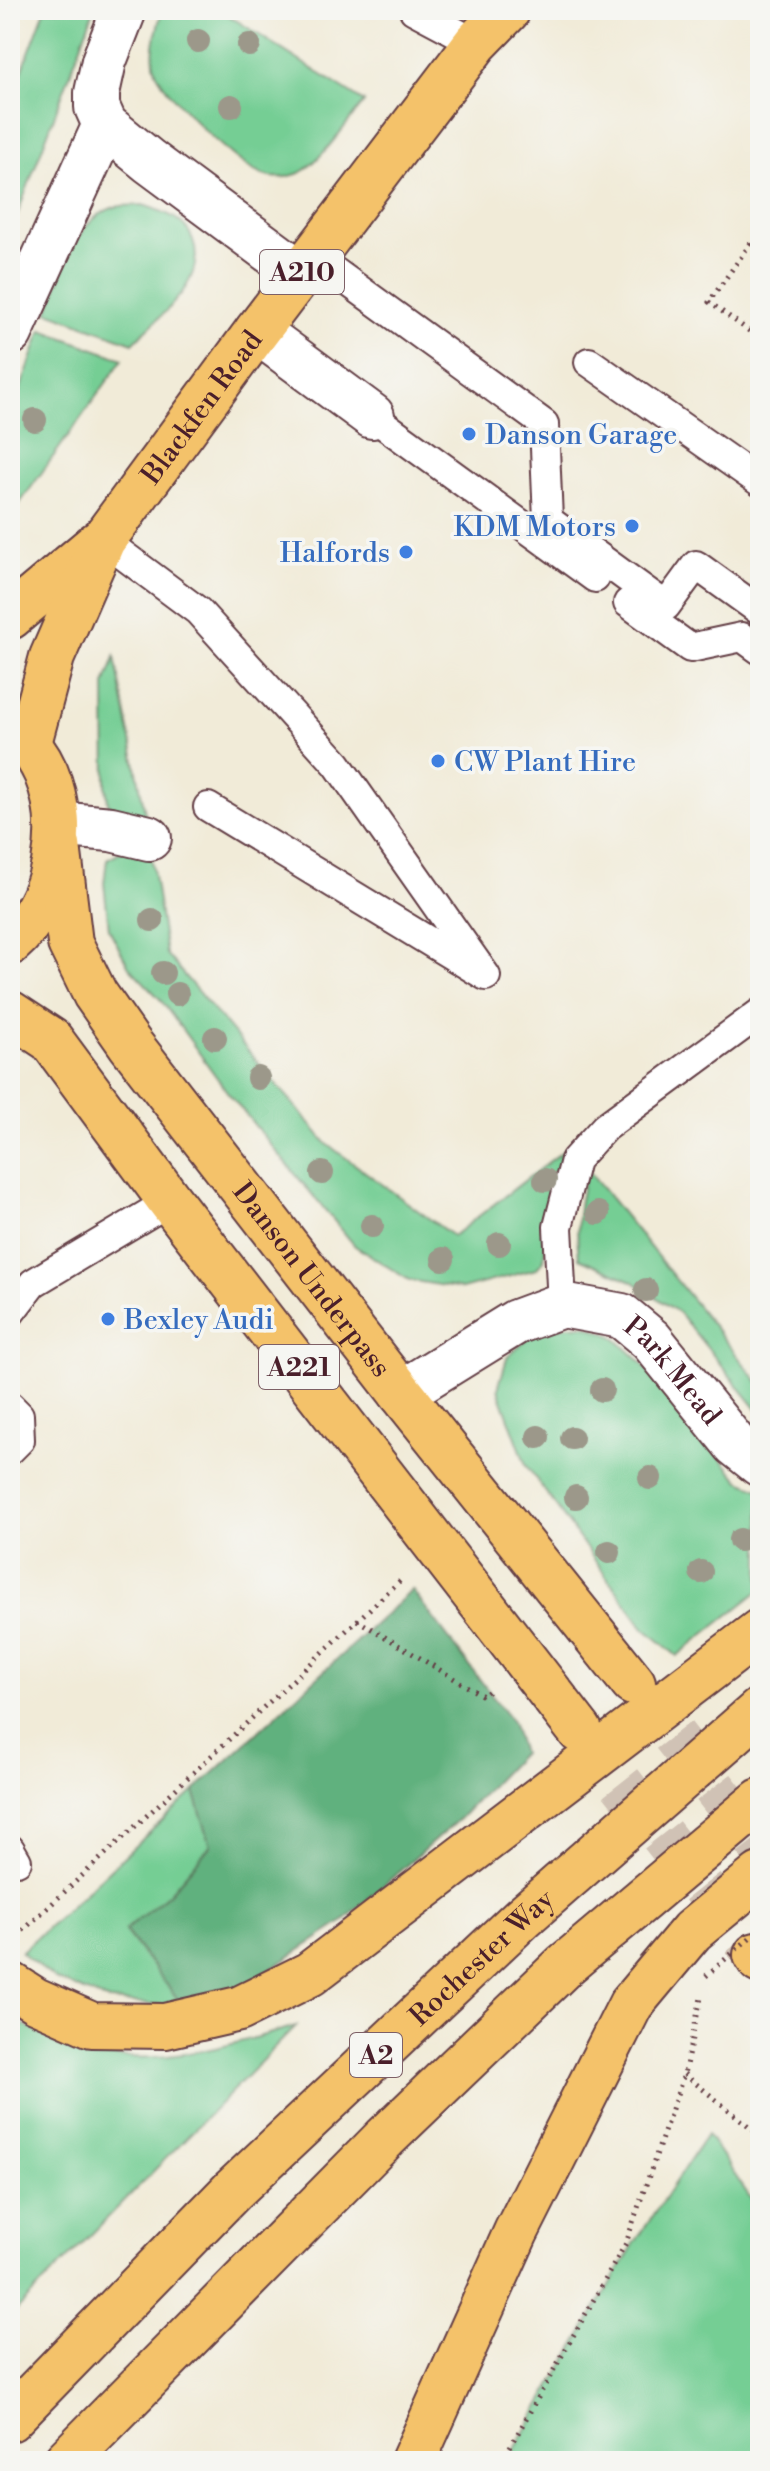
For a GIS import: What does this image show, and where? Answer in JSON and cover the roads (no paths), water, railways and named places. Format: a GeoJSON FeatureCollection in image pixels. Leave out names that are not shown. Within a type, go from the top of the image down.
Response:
{"type":"FeatureCollection","features":[{"type":"Feature","properties":{"kind":"main road","name":"Blackfen Road"},"geometry":{"type":"LineString","coordinates":[[20,733],[103,540],[476,43],[508,10]]}},
{"type":"Feature","properties":{"kind":"main road","name":"Blackfen Road"},"geometry":{"type":"LineString","coordinates":[[10,617],[103,540]]}},
{"type":"Feature","properties":{"kind":"main road","name":"A221"},"geometry":{"type":"LineString","coordinates":[[10,943],[21,933],[46,892],[57,834],[56,808],[46,774],[20,733]]}},
{"type":"Feature","properties":{"kind":"main road","name":"Danson Underpass"},"geometry":{"type":"LineString","coordinates":[[57,834],[70,943],[95,994],[130,1044],[401,1393],[633,1683]]}},
{"type":"Feature","properties":{"kind":"main road","name":"A221"},"geometry":{"type":"LineString","coordinates":[[10,1013],[51,1040],[170,1201],[580,1731]]}},
{"type":"Feature","properties":{"kind":"main road"},"geometry":{"type":"LineString","coordinates":[[10,1984],[35,2000],[92,2025],[165,2026],[239,2009],[310,1974],[760,1631]]}},
{"type":"Feature","properties":{"kind":"main road","name":"Rochester Way"},"geometry":{"type":"LineString","coordinates":[[10,2419],[233,2190],[523,1917],[760,1710]]}},
{"type":"Feature","properties":{"kind":"main road","name":"A2"},"geometry":{"type":"LineString","coordinates":[[66,2461],[385,2138],[553,1975],[760,1801]]}},
{"type":"Feature","properties":{"kind":"main road"},"geometry":{"type":"LineString","coordinates":[[413,2461],[516,2232],[631,2004],[692,1931],[760,1875]]}},
{"type":"Feature","properties":{"kind":"street"},"geometry":{"type":"LineString","coordinates":[[124,10],[104,61],[97,93],[97,107],[105,125],[149,161],[307,265]]}},
{"type":"Feature","properties":{"kind":"street"},"geometry":{"type":"LineString","coordinates":[[10,333],[105,125]]}},
{"type":"Feature","properties":{"kind":"street"},"geometry":{"type":"LineString","coordinates":[[257,331],[372,416]]}},
{"type":"Feature","properties":{"kind":"street"},"geometry":{"type":"LineString","coordinates":[[57,834],[111,829],[149,838]]}},
{"type":"Feature","properties":{"kind":"street"},"geometry":{"type":"LineString","coordinates":[[401,1393],[516,1322],[562,1305]]}},
{"type":"Feature","properties":{"kind":"street","name":"Park Mead"},"geometry":{"type":"LineString","coordinates":[[562,1305],[622,1316],[651,1340],[735,1444],[760,1464]]}},
{"type":"Feature","properties":{"kind":"lane"},"geometry":{"type":"LineString","coordinates":[[419,11],[476,43]]}},
{"type":"Feature","properties":{"kind":"lane"},"geometry":{"type":"LineString","coordinates":[[307,265],[544,424],[548,520],[666,606],[696,565],[760,611]]}},
{"type":"Feature","properties":{"kind":"lane"},"geometry":{"type":"LineString","coordinates":[[589,362],[760,482]]}},
{"type":"Feature","properties":{"kind":"lane"},"geometry":{"type":"LineString","coordinates":[[372,416],[690,648],[742,637],[760,650]]}},
{"type":"Feature","properties":{"kind":"lane"},"geometry":{"type":"LineString","coordinates":[[103,540],[198,611],[337,764],[486,976],[208,807]]}},
{"type":"Feature","properties":{"kind":"lane"},"geometry":{"type":"LineString","coordinates":[[562,1305],[558,1227],[575,1160],[605,1127],[760,1013]]}},
{"type":"Feature","properties":{"kind":"lane"},"geometry":{"type":"LineString","coordinates":[[10,1313],[33,1283],[170,1201]]}},
{"type":"Feature","properties":{"kind":"lane"},"geometry":{"type":"LineString","coordinates":[[10,1406],[19,1415],[20,1440],[10,1450]]}},
{"type":"Feature","properties":{"kind":"tunnel"},"geometry":{"type":"LineString","coordinates":[[633,1683],[760,1847]]}},
{"type":"Feature","properties":{"kind":"tunnel"},"geometry":{"type":"LineString","coordinates":[[580,1731],[756,1955]]}},
{"type":"Feature","properties":{"kind":"place","name":"Danson Garage"},"geometry":{"type":"Point","coordinates":[469,434]}},
{"type":"Feature","properties":{"kind":"place","name":"KDM Motors"},"geometry":{"type":"Point","coordinates":[632,526]}},
{"type":"Feature","properties":{"kind":"place","name":"Halfords"},"geometry":{"type":"Point","coordinates":[406,552]}},
{"type":"Feature","properties":{"kind":"place","name":"CW Plant Hire"},"geometry":{"type":"Point","coordinates":[438,761]}},
{"type":"Feature","properties":{"kind":"place","name":"Bexley Audi"},"geometry":{"type":"Point","coordinates":[108,1319]}}]}
